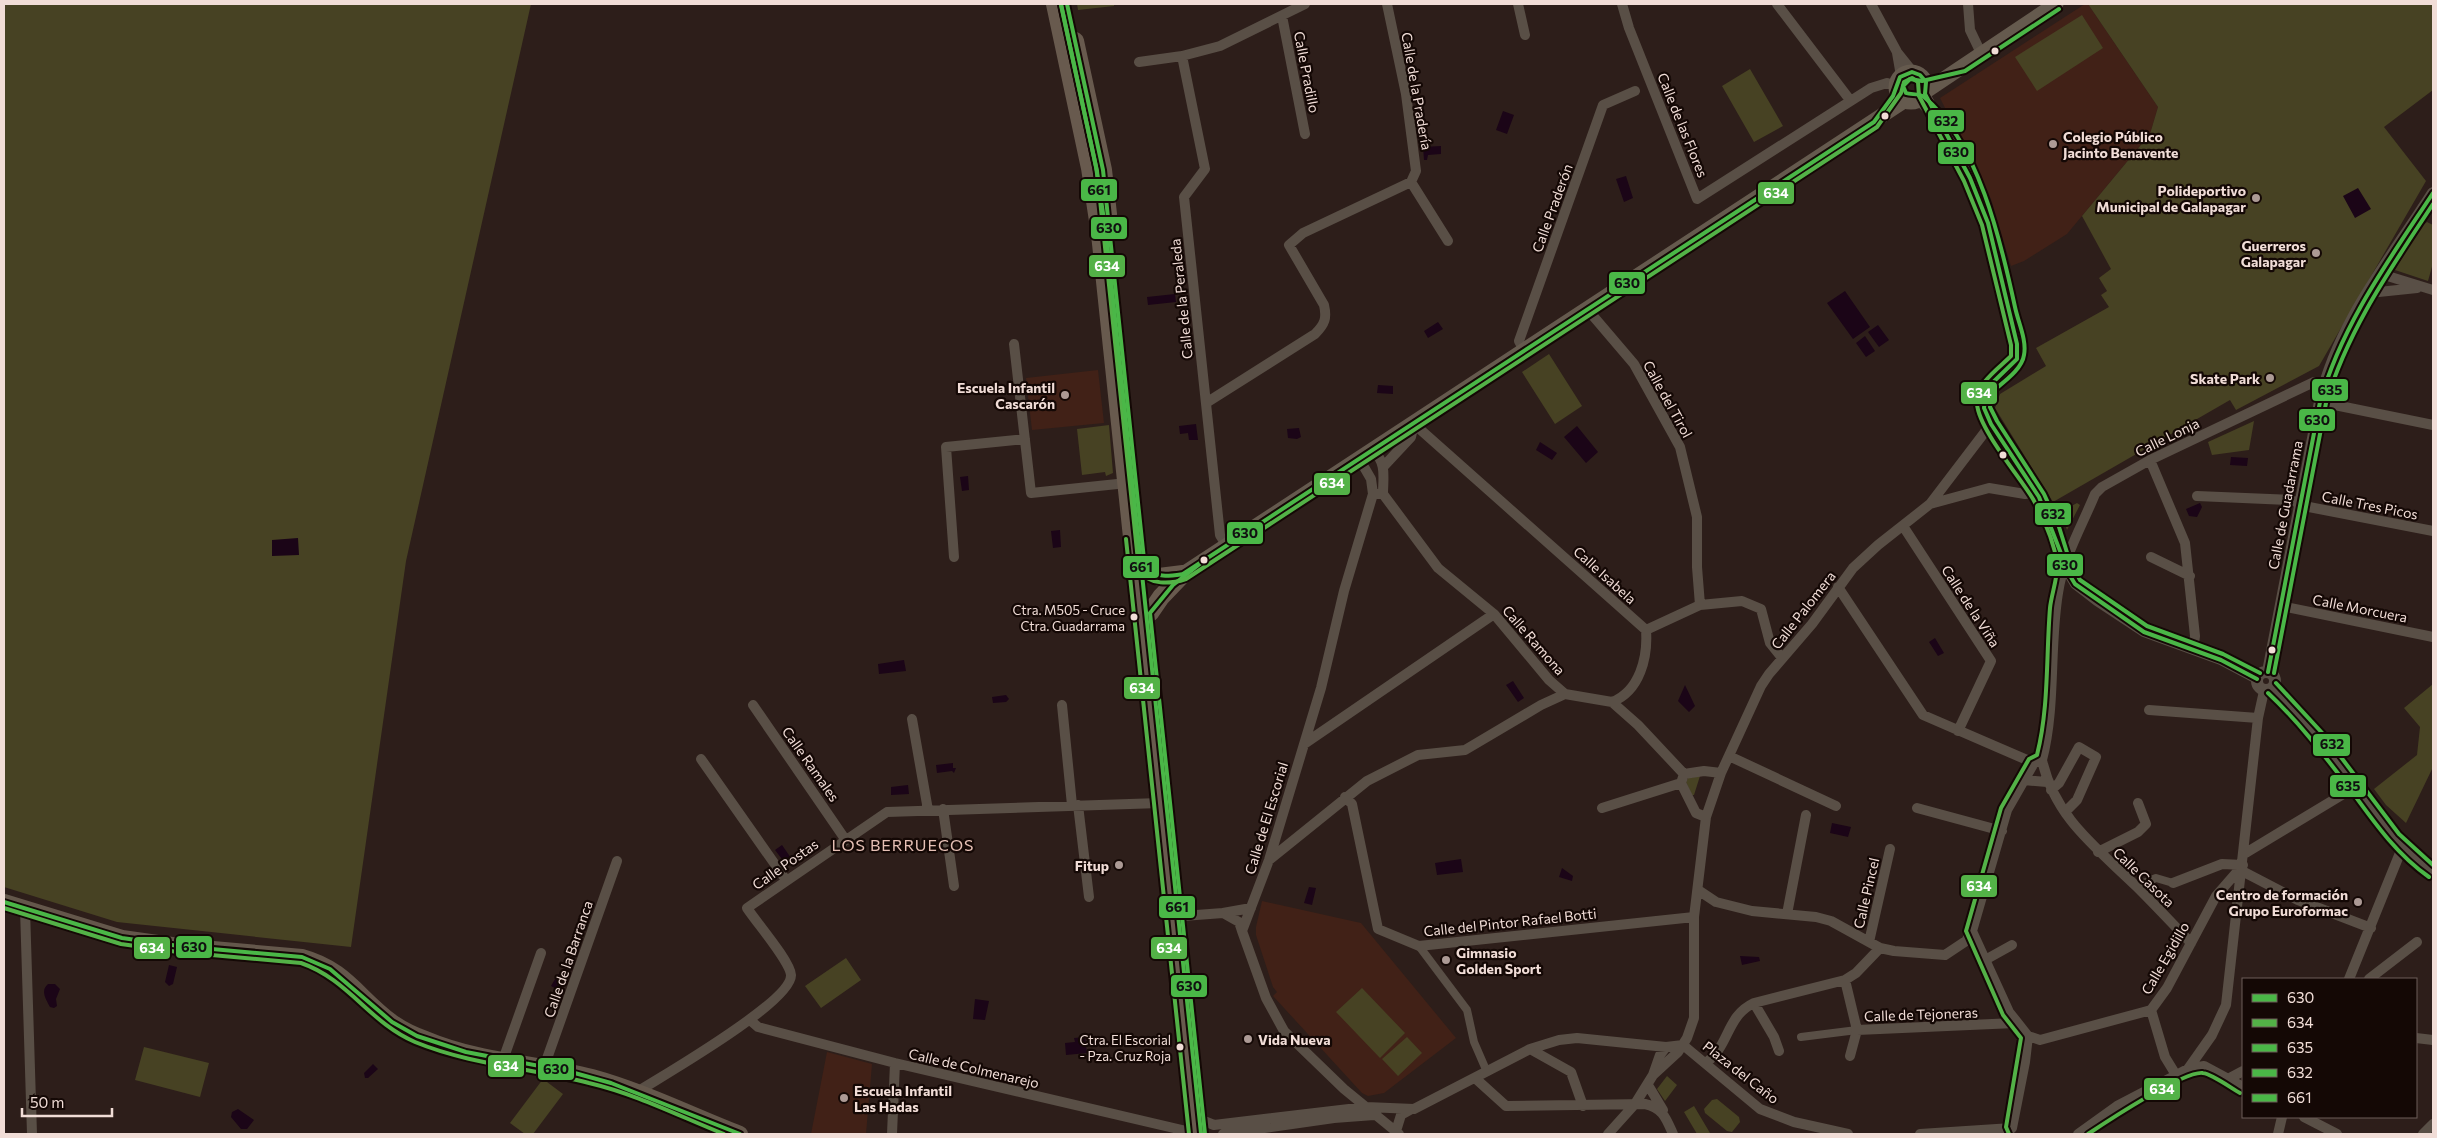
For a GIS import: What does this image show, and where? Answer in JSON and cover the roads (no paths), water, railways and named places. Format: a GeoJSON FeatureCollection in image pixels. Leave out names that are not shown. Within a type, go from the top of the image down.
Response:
{"type":"FeatureCollection","features":[{"type":"Feature","properties":{"kind":"highway"},"geometry":{"type":"LineString","coordinates":[[1055,4],[1090,168],[1098,224],[1160,803],[1200,1131]]}},
{"type":"Feature","properties":{"kind":"highway"},"geometry":{"type":"LineString","coordinates":[[1067,4],[1104,170],[1183,916],[1200,1131]]}},
{"type":"Feature","properties":{"kind":"highway"},"geometry":{"type":"LineString","coordinates":[[1145,569],[1159,577],[1183,574]]}},
{"type":"Feature","properties":{"kind":"highway"},"geometry":{"type":"LineString","coordinates":[[1150,613],[1161,597],[1183,574]]}},
{"type":"Feature","properties":{"kind":"main road"},"geometry":{"type":"LineString","coordinates":[[1183,574],[1874,122],[1911,87],[1963,65],[2056,4]]}},
{"type":"Feature","properties":{"kind":"main road"},"geometry":{"type":"LineString","coordinates":[[4,902],[122,938],[179,946],[302,956],[321,962],[342,975],[393,1023],[435,1043],[503,1060],[592,1077],[637,1092],[711,1129],[740,1134]]}},
{"type":"Feature","properties":{"kind":"street"},"geometry":{"type":"LineString","coordinates":[[1139,62],[1182,56],[1220,46],[1305,4]]}},
{"type":"Feature","properties":{"kind":"street","name":"Calle de la Pradería"},"geometry":{"type":"LineString","coordinates":[[1387,4],[1406,94],[1416,171],[1411,182]]}},
{"type":"Feature","properties":{"kind":"street"},"geometry":{"type":"LineString","coordinates":[[1518,4],[1525,35]]}},
{"type":"Feature","properties":{"kind":"street","name":"Calle de las Flores"},"geometry":{"type":"LineString","coordinates":[[1622,4],[1629,28],[1697,198],[1850,100],[1882,84],[1911,87]]}},
{"type":"Feature","properties":{"kind":"street"},"geometry":{"type":"LineString","coordinates":[[1777,4],[1850,100]]}},
{"type":"Feature","properties":{"kind":"street"},"geometry":{"type":"LineString","coordinates":[[1871,4],[1897,52],[1911,87],[1937,117],[1970,178],[1982,206],[1999,262],[2018,355],[2015,362],[1994,380],[1985,392],[1984,408],[1991,424],[2036,492],[2053,529],[2064,564],[2075,584],[2144,632],[2221,660],[2257,679]]}},
{"type":"Feature","properties":{"kind":"street"},"geometry":{"type":"LineString","coordinates":[[1968,4],[1970,30],[1981,53]]}},
{"type":"Feature","properties":{"kind":"street","name":"Calle Pradillo"},"geometry":{"type":"LineString","coordinates":[[1282,16],[1305,134]]}},
{"type":"Feature","properties":{"kind":"street","name":"Calle de la Peraleda"},"geometry":{"type":"LineString","coordinates":[[1182,56],[1205,169],[1184,197],[1220,535],[1226,546]]}},
{"type":"Feature","properties":{"kind":"street","name":"Calle Praderón"},"geometry":{"type":"LineString","coordinates":[[1525,352],[1519,341],[1603,105],[1635,91]]}},
{"type":"Feature","properties":{"kind":"street"},"geometry":{"type":"LineString","coordinates":[[1206,403],[1315,334],[1323,326],[1326,316],[1324,305],[1289,245],[1303,233],[1411,182],[1448,241]]}},
{"type":"Feature","properties":{"kind":"street","name":"Calle de Guadarrama"},"geometry":{"type":"LineString","coordinates":[[2268,672],[2324,384],[2344,334],[2368,293],[2433,193]]}},
{"type":"Feature","properties":{"kind":"street"},"geometry":{"type":"LineString","coordinates":[[2381,274],[2420,288],[2433,290]]}},
{"type":"Feature","properties":{"kind":"street"},"geometry":{"type":"LineString","coordinates":[[2368,293],[2420,288]]}},
{"type":"Feature","properties":{"kind":"street","name":"Calle del Tirol"},"geometry":{"type":"LineString","coordinates":[[1588,310],[1634,364],[1680,447],[1697,517],[1697,567],[1700,605]]}},
{"type":"Feature","properties":{"kind":"street"},"geometry":{"type":"LineString","coordinates":[[1014,344],[1031,493],[1127,483]]}},
{"type":"Feature","properties":{"kind":"street","name":"Calle Lonja"},"geometry":{"type":"LineString","coordinates":[[2038,761],[2049,732],[2058,591],[2064,564],[2096,494],[2102,487],[2150,460],[2314,382],[2324,384]]}},
{"type":"Feature","properties":{"kind":"street"},"geometry":{"type":"LineString","coordinates":[[2320,402],[2433,424]]}},
{"type":"Feature","properties":{"kind":"street"},"geometry":{"type":"LineString","coordinates":[[1383,467],[1411,438],[1414,424]]}},
{"type":"Feature","properties":{"kind":"street","name":"Calle Isabela"},"geometry":{"type":"LineString","coordinates":[[1414,424],[1646,630]]}},
{"type":"Feature","properties":{"kind":"street","name":"Calle Palomera"},"geometry":{"type":"LineString","coordinates":[[1728,756],[1761,686],[1782,658],[1812,624],[1853,568],[1878,545],[1930,504],[1991,424]]}},
{"type":"Feature","properties":{"kind":"street"},"geometry":{"type":"LineString","coordinates":[[954,557],[946,447],[1025,439]]}},
{"type":"Feature","properties":{"kind":"street"},"geometry":{"type":"LineString","coordinates":[[1372,451],[1380,456],[1383,467],[1378,494]]}},
{"type":"Feature","properties":{"kind":"street"},"geometry":{"type":"LineString","coordinates":[[1360,460],[1378,494]]}},
{"type":"Feature","properties":{"kind":"street"},"geometry":{"type":"LineString","coordinates":[[2150,460],[2185,543],[2195,636],[2193,650]]}},
{"type":"Feature","properties":{"kind":"street","name":"Calle Palomera"},"geometry":{"type":"LineString","coordinates":[[1930,504],[1989,488],[2024,494],[2036,492]]}},
{"type":"Feature","properties":{"kind":"street","name":"Calle Ramona"},"geometry":{"type":"LineString","coordinates":[[1378,494],[1438,568],[1494,614],[1549,680],[1565,694],[1612,702]]}},
{"type":"Feature","properties":{"kind":"street","name":"Calle de El Escorial"},"geometry":{"type":"LineString","coordinates":[[1242,931],[1269,860],[1321,688],[1353,557],[1378,494]]}},
{"type":"Feature","properties":{"kind":"street","name":"Calle Tres Picos"},"geometry":{"type":"LineString","coordinates":[[2197,496],[2291,500],[2301,504],[2433,531]]}},
{"type":"Feature","properties":{"kind":"street","name":"Calle de la Viña"},"geometry":{"type":"LineString","coordinates":[[1903,526],[1991,661],[1958,731]]}},
{"type":"Feature","properties":{"kind":"street"},"geometry":{"type":"LineString","coordinates":[[2152,557],[2190,576]]}},
{"type":"Feature","properties":{"kind":"street"},"geometry":{"type":"LineString","coordinates":[[1698,890],[1716,902],[1752,911],[1816,916],[1832,921],[1880,948],[1945,954],[1966,941],[1972,930],[2007,810],[2024,780],[2038,761],[1958,731],[1922,715],[1838,587]]}},
{"type":"Feature","properties":{"kind":"street"},"geometry":{"type":"LineString","coordinates":[[1706,817],[1696,813],[1682,778],[1638,725],[1612,702],[1619,699],[1635,685],[1647,649],[1646,630],[1700,605],[1742,602],[1761,610],[1770,643],[1782,658]]}},
{"type":"Feature","properties":{"kind":"street","name":"Calle Morcuera"},"geometry":{"type":"LineString","coordinates":[[2281,606],[2433,637]]}},
{"type":"Feature","properties":{"kind":"street"},"geometry":{"type":"LineString","coordinates":[[1304,744],[1494,614]]}},
{"type":"Feature","properties":{"kind":"street"},"geometry":{"type":"LineString","coordinates":[[2188,1069],[2212,1035],[2226,1005],[2243,868],[2258,718],[2268,690],[2275,678],[2268,672],[2261,673],[2257,679],[2258,687],[2268,690],[2283,698],[2355,786],[2402,848],[2433,872]]}},
{"type":"Feature","properties":{"kind":"street"},"geometry":{"type":"LineString","coordinates":[[1269,860],[1367,781],[1418,755],[1465,750],[1541,705],[1565,694]]}},
{"type":"Feature","properties":{"kind":"street","name":"Calle Ramales"},"geometry":{"type":"LineString","coordinates":[[753,705],[845,839]]}},
{"type":"Feature","properties":{"kind":"street"},"geometry":{"type":"LineString","coordinates":[[1062,705],[1089,897]]}},
{"type":"Feature","properties":{"kind":"street"},"geometry":{"type":"LineString","coordinates":[[2149,710],[2258,718]]}},
{"type":"Feature","properties":{"kind":"street"},"geometry":{"type":"LineString","coordinates":[[912,719],[928,810]]}},
{"type":"Feature","properties":{"kind":"street"},"geometry":{"type":"LineString","coordinates":[[2024,780],[2049,786],[2059,784],[2078,747],[2096,757],[2077,800],[2065,812]]}},
{"type":"Feature","properties":{"kind":"street"},"geometry":{"type":"LineString","coordinates":[[1683,1045],[1694,1018],[1694,917],[1706,817],[1728,756],[1836,806]]}},
{"type":"Feature","properties":{"kind":"street"},"geometry":{"type":"LineString","coordinates":[[701,759],[786,880]]}},
{"type":"Feature","properties":{"kind":"street","name":"Calle Casota"},"geometry":{"type":"LineString","coordinates":[[2038,761],[2049,786],[2065,812],[2098,852],[2136,886],[2191,943]]}},
{"type":"Feature","properties":{"kind":"street"},"geometry":{"type":"LineString","coordinates":[[1602,808],[1704,771],[1721,773]]}},
{"type":"Feature","properties":{"kind":"street"},"geometry":{"type":"LineString","coordinates":[[2244,854],[2355,786]]}},
{"type":"Feature","properties":{"kind":"street","name":"Calle del Pintor Rafael Botti"},"geometry":{"type":"LineString","coordinates":[[1345,797],[1352,804],[1378,928],[1419,946],[1694,917]]}},
{"type":"Feature","properties":{"kind":"street","name":"Calle Postas"},"geometry":{"type":"LineString","coordinates":[[637,1092],[750,1020],[784,992],[789,984],[791,975],[787,963],[747,908],[886,812],[1160,803]]}},
{"type":"Feature","properties":{"kind":"street","name":"Calle Casota"},"geometry":{"type":"LineString","coordinates":[[2098,852],[2138,832],[2146,824],[2138,803]]}},
{"type":"Feature","properties":{"kind":"street"},"geometry":{"type":"LineString","coordinates":[[1917,808],[2002,831]]}},
{"type":"Feature","properties":{"kind":"street"},"geometry":{"type":"LineString","coordinates":[[943,809],[954,886]]}},
{"type":"Feature","properties":{"kind":"street"},"geometry":{"type":"LineString","coordinates":[[1787,914],[1806,815]]}},
{"type":"Feature","properties":{"kind":"street"},"geometry":{"type":"LineString","coordinates":[[2349,978],[2402,848]]}},
{"type":"Feature","properties":{"kind":"street","name":"Calle Pincel"},"geometry":{"type":"LineString","coordinates":[[1868,942],[1890,849]]}},
{"type":"Feature","properties":{"kind":"street","name":"Calle de la Barranca"},"geometry":{"type":"LineString","coordinates":[[544,1067],[617,861]]}},
{"type":"Feature","properties":{"kind":"street"},"geometry":{"type":"LineString","coordinates":[[2136,886],[2156,878],[2172,883],[2222,864],[2243,868],[2298,900],[2371,928]]}},
{"type":"Feature","properties":{"kind":"street","name":"Calle Egidillo"},"geometry":{"type":"LineString","coordinates":[[2028,1036],[2040,1040],[2151,1010],[2167,988],[2216,896],[2243,868]]}},
{"type":"Feature","properties":{"kind":"street"},"geometry":{"type":"LineString","coordinates":[[1183,916],[1223,913],[1251,908]]}},
{"type":"Feature","properties":{"kind":"street"},"geometry":{"type":"LineString","coordinates":[[25,909],[32,1134]]}},
{"type":"Feature","properties":{"kind":"street"},"geometry":{"type":"LineString","coordinates":[[1223,913],[1239,922],[1266,998],[1284,1031],[1374,1116],[1398,1133]]}},
{"type":"Feature","properties":{"kind":"street"},"geometry":{"type":"LineString","coordinates":[[1920,1134],[2014,1131],[2026,1062],[2028,1036],[2016,1022],[1972,930]]}},
{"type":"Feature","properties":{"kind":"street"},"geometry":{"type":"LineString","coordinates":[[2370,978],[2417,942]]}},
{"type":"Feature","properties":{"kind":"street"},"geometry":{"type":"LineString","coordinates":[[1419,946],[1468,1010],[1474,1042],[1487,1072]]}},
{"type":"Feature","properties":{"kind":"street"},"geometry":{"type":"LineString","coordinates":[[1985,960],[2012,946]]}},
{"type":"Feature","properties":{"kind":"street"},"geometry":{"type":"LineString","coordinates":[[1706,1063],[1718,1054],[1732,1022],[1745,1007],[1754,1003],[1845,980],[1856,974],[1880,948]]}},
{"type":"Feature","properties":{"kind":"street"},"geometry":{"type":"LineString","coordinates":[[503,1060],[541,954]]}},
{"type":"Feature","properties":{"kind":"street"},"geometry":{"type":"LineString","coordinates":[[1845,980],[1857,1030],[1850,1056]]}},
{"type":"Feature","properties":{"kind":"street"},"geometry":{"type":"LineString","coordinates":[[1754,1003],[1774,1037],[1779,1051]]}},
{"type":"Feature","properties":{"kind":"street"},"geometry":{"type":"LineString","coordinates":[[2151,1010],[2165,1057],[2176,1075]]}},
{"type":"Feature","properties":{"kind":"street","name":"Calle de Colmenarejo"},"geometry":{"type":"LineString","coordinates":[[750,1020],[758,1027],[895,1063],[1200,1131],[1214,1125],[1366,1108],[1414,1109]]}},
{"type":"Feature","properties":{"kind":"street","name":"Calle de Tejoneras"},"geometry":{"type":"LineString","coordinates":[[1857,1030],[2016,1022]]}},
{"type":"Feature","properties":{"kind":"street"},"geometry":{"type":"LineString","coordinates":[[1801,1037],[1857,1030]]}},
{"type":"Feature","properties":{"kind":"street","name":"Calle de Colmenarejo"},"geometry":{"type":"LineString","coordinates":[[1398,1133],[1400,1115],[1487,1072],[1530,1048],[1559,1040],[1577,1038],[1666,1046],[1683,1045]]}},
{"type":"Feature","properties":{"kind":"street"},"geometry":{"type":"LineString","coordinates":[[2417,1038],[2433,1040]]}},
{"type":"Feature","properties":{"kind":"street","name":"Plaza del Caño"},"geometry":{"type":"LineString","coordinates":[[1654,1074],[1683,1045],[1760,1109],[1794,1122],[1847,1134]]}},
{"type":"Feature","properties":{"kind":"street","name":"Plaza del Caño"},"geometry":{"type":"LineString","coordinates":[[1608,1134],[1648,1085],[1660,1055],[1666,1046]]}},
{"type":"Feature","properties":{"kind":"street"},"geometry":{"type":"LineString","coordinates":[[1530,1048],[1571,1072],[1582,1106]]}},
{"type":"Feature","properties":{"kind":"street"},"geometry":{"type":"LineString","coordinates":[[892,1134],[895,1063]]}},
{"type":"Feature","properties":{"kind":"street"},"geometry":{"type":"LineString","coordinates":[[2078,1134],[2117,1106],[2188,1069],[2204,1066],[2242,1086]]}},
{"type":"Feature","properties":{"kind":"street"},"geometry":{"type":"LineString","coordinates":[[2228,1079],[2242,1071]]}},
{"type":"Feature","properties":{"kind":"street"},"geometry":{"type":"LineString","coordinates":[[1475,1078],[1506,1106],[1634,1104],[1655,1106],[1664,1113]]}},
{"type":"Feature","properties":{"kind":"street"},"geometry":{"type":"LineString","coordinates":[[1648,1085],[1664,1113],[1673,1134]]}},
{"type":"Feature","properties":{"kind":"street"},"geometry":{"type":"LineString","coordinates":[[1223,1134],[1334,1118],[1374,1116]]}},
{"type":"Feature","properties":{"kind":"street"},"geometry":{"type":"LineString","coordinates":[[2278,1134],[2282,1118]]}},
{"type":"Feature","properties":{"kind":"street"},"geometry":{"type":"LineString","coordinates":[[2306,1118],[2337,1134]]}},
{"type":"Feature","properties":{"kind":"street"},"geometry":{"type":"LineString","coordinates":[[2423,1134],[2433,1124]]}},
{"type":"Feature","properties":{"kind":"place","name":"Colegio Público Jacinto Benavente"},"geometry":{"type":"Point","coordinates":[2053,144]}},
{"type":"Feature","properties":{"kind":"place","name":"Polideportivo Municipal de Galapagar"},"geometry":{"type":"Point","coordinates":[2256,198]}},
{"type":"Feature","properties":{"kind":"place","name":"Guerreros Galapagar"},"geometry":{"type":"Point","coordinates":[2316,253]}},
{"type":"Feature","properties":{"kind":"place","name":"Skate Park"},"geometry":{"type":"Point","coordinates":[2270,378]}},
{"type":"Feature","properties":{"kind":"place","name":"Escuela Infantil Cascarón"},"geometry":{"type":"Point","coordinates":[1065,395]}},
{"type":"Feature","properties":{"kind":"place","name":"Ctra. M505 - Cruce Ctra. Guadarrama"},"geometry":{"type":"Point","coordinates":[1134,617]}},
{"type":"Feature","properties":{"kind":"place","name":"Fitup"},"geometry":{"type":"Point","coordinates":[1119,865]}},
{"type":"Feature","properties":{"kind":"place","name":"Centro de formación Grupo Euroformac"},"geometry":{"type":"Point","coordinates":[2358,902]}},
{"type":"Feature","properties":{"kind":"place","name":"Gimnasio Golden Sport"},"geometry":{"type":"Point","coordinates":[1446,960]}},
{"type":"Feature","properties":{"kind":"place","name":"Vida Nueva"},"geometry":{"type":"Point","coordinates":[1248,1039]}},
{"type":"Feature","properties":{"kind":"place","name":"Ctra. El Escorial - Pza. Cruz Roja"},"geometry":{"type":"Point","coordinates":[1180,1047]}},
{"type":"Feature","properties":{"kind":"place","name":"Escuela Infantil Las Hadas"},"geometry":{"type":"Point","coordinates":[844,1098]}},
{"type":"Feature","properties":{"kind":"district","name":"LOS BERRUECOS"},"geometry":{"type":"Point","coordinates":[903,844]}}]}
